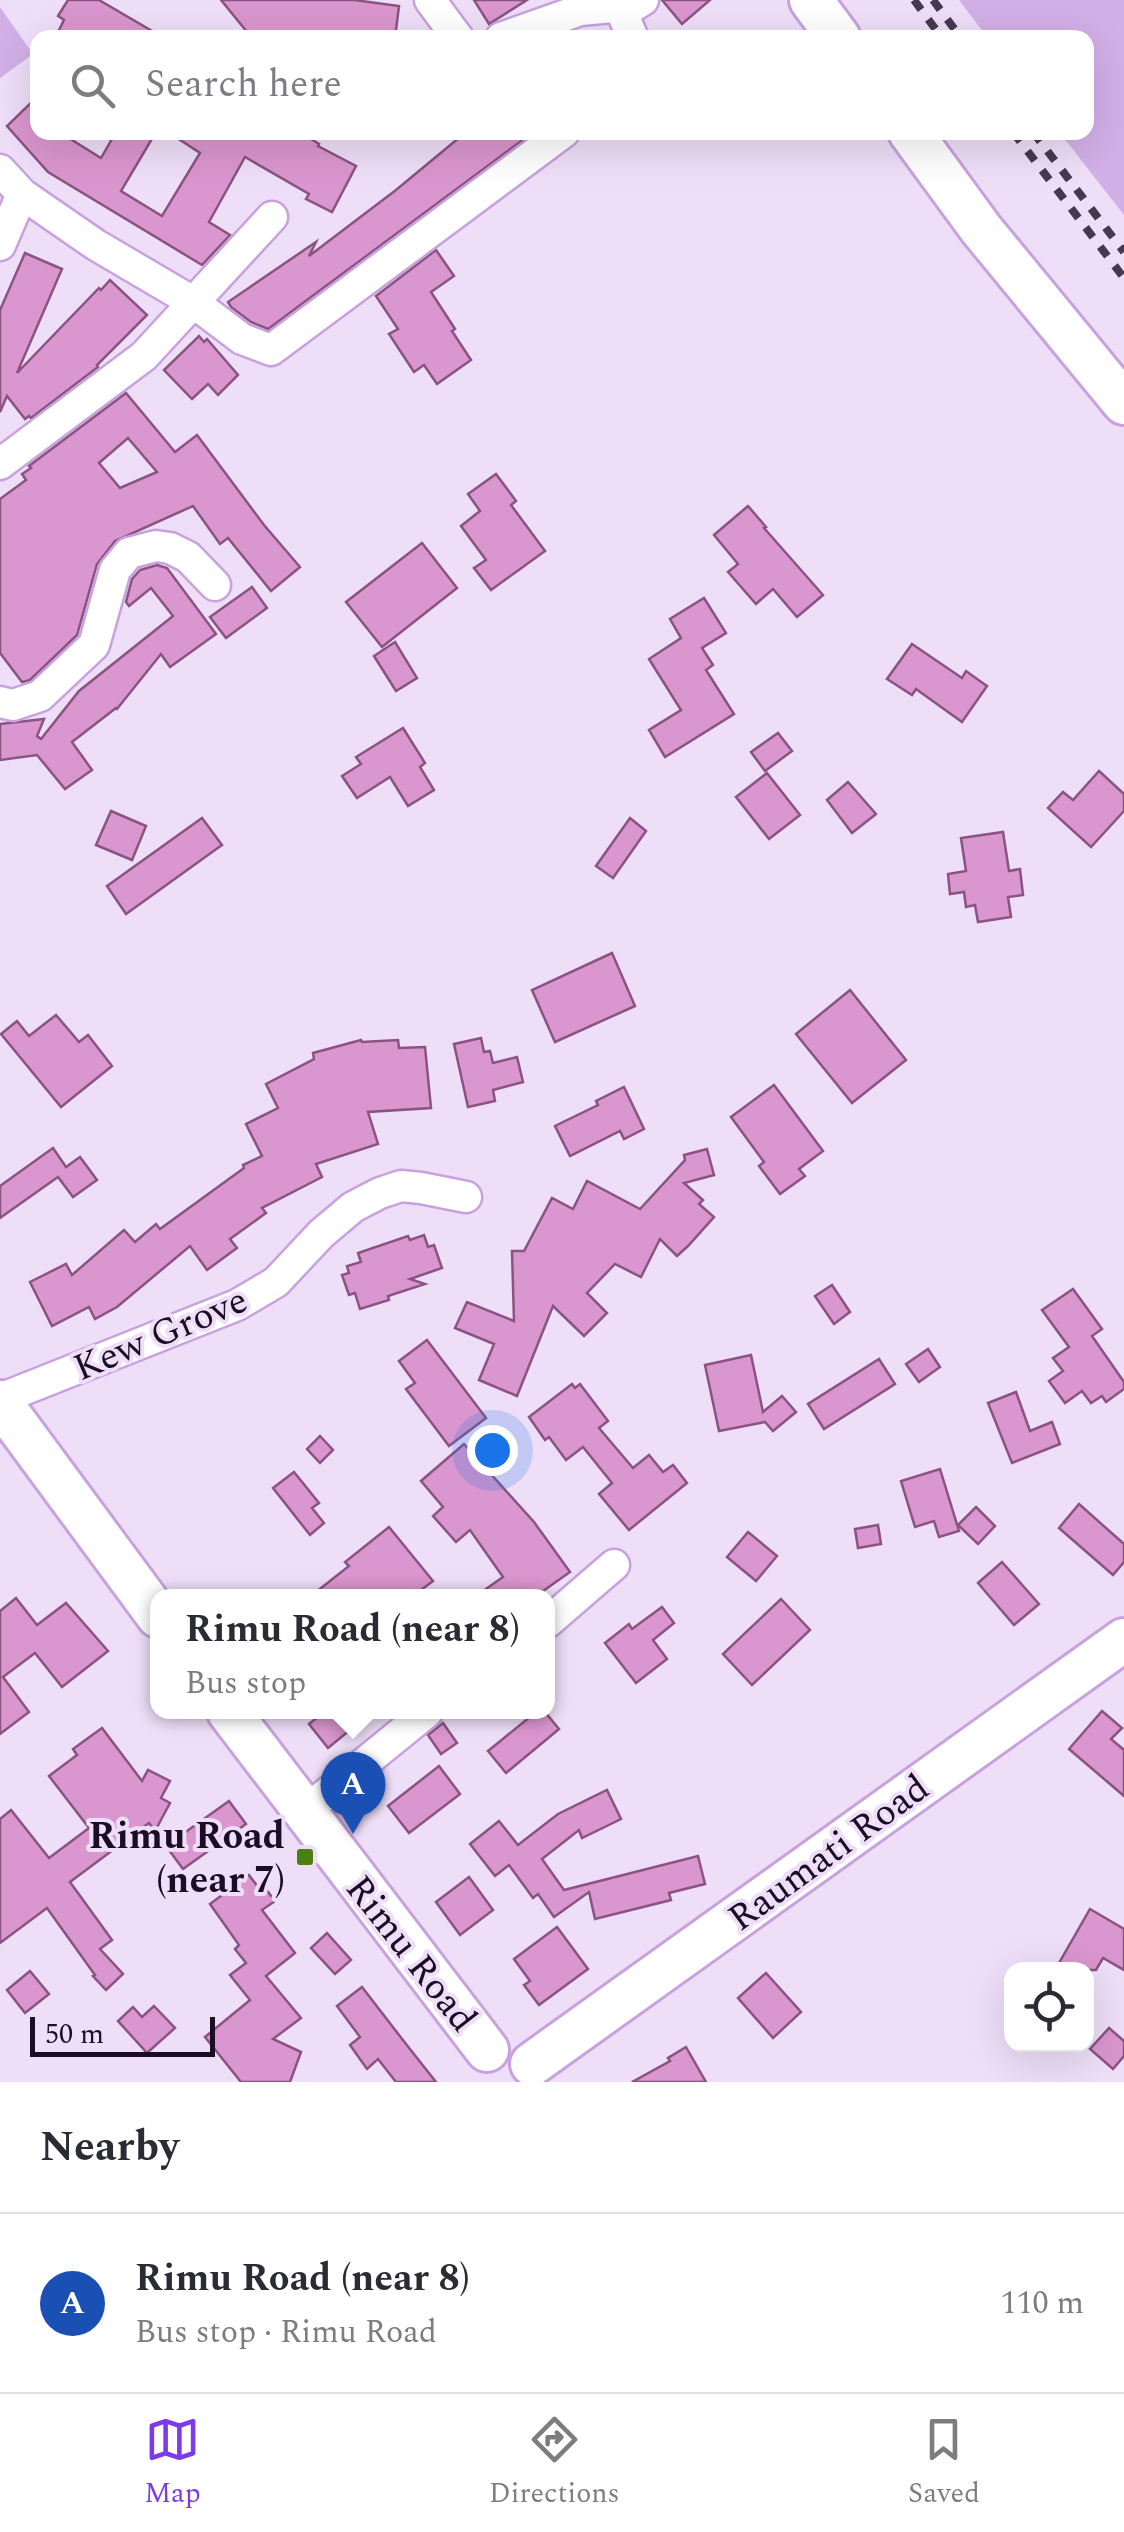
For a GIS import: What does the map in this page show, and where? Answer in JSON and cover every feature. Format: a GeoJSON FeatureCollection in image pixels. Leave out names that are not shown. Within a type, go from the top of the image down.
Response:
{"type":"FeatureCollection","features":[{"type":"Feature","properties":{"kind":"main road"},"geometry":{"type":"LineString","coordinates":[[811,0],[833,30]]}},
{"type":"Feature","properties":{"kind":"main road"},"geometry":{"type":"LineString","coordinates":[[916,140],[981,229],[1124,403]]}},
{"type":"Feature","properties":{"kind":"main road"},"geometry":{"type":"LineString","coordinates":[[0,1400],[150,1605]]}},
{"type":"Feature","properties":{"kind":"main road","name":"Raumati Road"},"geometry":{"type":"LineString","coordinates":[[532,2073],[1124,1640]]}},
{"type":"Feature","properties":{"kind":"main road","name":"Rimu Road"},"geometry":{"type":"LineString","coordinates":[[234,1719],[304,1812],[479,2066]]}},
{"type":"Feature","properties":{"kind":"main road"},"geometry":{"type":"LineString","coordinates":[[479,2066],[499,2046],[512,2047],[524,2054],[532,2073]]}},
{"type":"Feature","properties":{"kind":"street"},"geometry":{"type":"LineString","coordinates":[[430,0],[452,30]]}},
{"type":"Feature","properties":{"kind":"street"},"geometry":{"type":"LineString","coordinates":[[524,30],[580,10],[632,4],[633,30]]}},
{"type":"Feature","properties":{"kind":"street"},"geometry":{"type":"LineString","coordinates":[[0,170],[22,194],[96,245],[192,302],[242,339],[270,350],[553,140]]}},
{"type":"Feature","properties":{"kind":"street"},"geometry":{"type":"LineString","coordinates":[[0,245],[22,194]]}},
{"type":"Feature","properties":{"kind":"street"},"geometry":{"type":"LineString","coordinates":[[0,464],[144,356],[272,216]]}},
{"type":"Feature","properties":{"kind":"street"},"geometry":{"type":"LineString","coordinates":[[0,702],[13,705],[40,696],[94,646],[114,570],[130,553],[156,546],[178,551],[214,585]]}},
{"type":"Feature","properties":{"kind":"street","name":"Kew Grove"},"geometry":{"type":"LineString","coordinates":[[0,1400],[237,1305],[276,1282],[352,1207],[380,1193],[401,1186],[466,1198]]}},
{"type":"Feature","properties":{"kind":"street"},"geometry":{"type":"LineString","coordinates":[[555,1616],[614,1565]]}},
{"type":"Feature","properties":{"kind":"street"},"geometry":{"type":"LineString","coordinates":[[304,1812],[418,1719]]}},
{"type":"Feature","properties":{"kind":"shaded area"},"geometry":{"type":"Polygon","coordinates":[[[959,0],[1124,0],[1124,215],[1065,140],[1094,140],[1094,30],[982,30],[959,0]]]}},
{"type":"Feature","properties":{"kind":"shaded area"},"geometry":{"type":"Polygon","coordinates":[[[0,7],[30,50],[30,56],[0,78],[0,7]]]}},
{"type":"Feature","properties":{"kind":"building"},"geometry":{"type":"Polygon","coordinates":[[[68,0],[99,0],[150,30],[59,30],[64,20],[58,16],[68,0]]]}},
{"type":"Feature","properties":{"kind":"building"},"geometry":{"type":"Polygon","coordinates":[[[221,0],[354,0],[399,6],[396,30],[245,30],[221,0]]]}},
{"type":"Feature","properties":{"kind":"building"},"geometry":{"type":"Polygon","coordinates":[[[474,0],[527,0],[489,24],[474,0]]]}},
{"type":"Feature","properties":{"kind":"building"},"geometry":{"type":"Polygon","coordinates":[[[662,0],[710,0],[682,24],[662,0]]]}},
{"type":"Feature","properties":{"kind":"building"},"geometry":{"type":"Polygon","coordinates":[[[30,104],[30,140],[72,140],[101,158],[111,140],[151,140],[121,191],[162,216],[200,153],[180,140],[313,140],[356,166],[332,212],[245,157],[209,222],[230,235],[202,265],[48,172],[7,126],[30,104]]]}},
{"type":"Feature","properties":{"kind":"building"},"geometry":{"type":"Polygon","coordinates":[[[456,140],[523,140],[268,329],[231,307],[228,302],[316,242],[309,256],[456,140]]]}},
{"type":"Feature","properties":{"kind":"building"},"geometry":{"type":"Polygon","coordinates":[[[436,250],[454,276],[431,292],[471,360],[437,384],[424,365],[414,372],[389,334],[398,329],[376,296],[436,250]]]}},
{"type":"Feature","properties":{"kind":"building"},"geometry":{"type":"Polygon","coordinates":[[[25,253],[62,269],[17,373],[110,280],[147,315],[98,367],[25,419],[7,396],[0,412],[0,310],[25,253]]]}},
{"type":"Feature","properties":{"kind":"building"},"geometry":{"type":"Polygon","coordinates":[[[199,336],[204,342],[207,339],[238,375],[218,395],[208,384],[192,399],[164,370],[199,336]]]}},
{"type":"Feature","properties":{"kind":"building"},"geometry":{"type":"Polygon","coordinates":[[[126,393],[175,452],[197,435],[300,567],[271,591],[228,538],[220,544],[193,506],[115,541],[97,564],[77,635],[30,680],[22,682],[0,653],[0,499],[26,480],[22,474],[126,393]],[[128,438],[99,463],[120,488],[157,472],[128,438]]]}},
{"type":"Feature","properties":{"kind":"building"},"geometry":{"type":"Polygon","coordinates":[[[496,474],[516,501],[511,505],[545,551],[491,590],[474,568],[486,560],[461,526],[480,511],[468,494],[496,474]]]}},
{"type":"Feature","properties":{"kind":"building"},"geometry":{"type":"Polygon","coordinates":[[[748,506],[823,595],[797,617],[773,589],[756,604],[728,572],[738,564],[714,535],[748,506]]]}},
{"type":"Feature","properties":{"kind":"building"},"geometry":{"type":"Polygon","coordinates":[[[422,543],[457,588],[382,647],[346,602],[422,543]]]}},
{"type":"Feature","properties":{"kind":"building"},"geometry":{"type":"Polygon","coordinates":[[[157,565],[167,568],[216,634],[170,667],[161,654],[117,709],[72,742],[92,770],[65,789],[37,755],[0,760],[0,724],[44,719],[37,736],[41,739],[79,691],[173,616],[151,588],[129,606],[126,602],[132,579],[140,570],[157,565]]]}},
{"type":"Feature","properties":{"kind":"building"},"geometry":{"type":"Polygon","coordinates":[[[252,587],[267,608],[226,638],[210,617],[252,587]]]}},
{"type":"Feature","properties":{"kind":"building"},"geometry":{"type":"Polygon","coordinates":[[[704,598],[726,633],[702,648],[713,665],[706,670],[734,714],[665,757],[649,730],[681,710],[649,659],[681,638],[670,619],[704,598]]]}},
{"type":"Feature","properties":{"kind":"building"},"geometry":{"type":"Polygon","coordinates":[[[395,642],[417,678],[396,691],[374,656],[395,642]]]}},
{"type":"Feature","properties":{"kind":"building"},"geometry":{"type":"Polygon","coordinates":[[[912,644],[962,678],[966,671],[987,686],[962,722],[916,689],[912,695],[887,679],[912,644]]]}},
{"type":"Feature","properties":{"kind":"building"},"geometry":{"type":"Polygon","coordinates":[[[403,728],[425,763],[420,767],[434,790],[408,806],[390,777],[357,798],[342,776],[361,764],[356,757],[403,728]]]}},
{"type":"Feature","properties":{"kind":"building"},"geometry":{"type":"Polygon","coordinates":[[[778,733],[792,751],[765,771],[751,752],[778,733]]]}},
{"type":"Feature","properties":{"kind":"building"},"geometry":{"type":"Polygon","coordinates":[[[1099,771],[1124,794],[1124,811],[1091,847],[1048,808],[1063,792],[1073,800],[1099,771]]]}},
{"type":"Feature","properties":{"kind":"building"},"geometry":{"type":"Polygon","coordinates":[[[767,773],[800,815],[769,839],[736,797],[767,773]]]}},
{"type":"Feature","properties":{"kind":"building"},"geometry":{"type":"Polygon","coordinates":[[[848,782],[876,814],[852,833],[827,800],[848,782]]]}},
{"type":"Feature","properties":{"kind":"building"},"geometry":{"type":"Polygon","coordinates":[[[111,811],[146,826],[132,860],[96,845],[111,811]]]}},
{"type":"Feature","properties":{"kind":"building"},"geometry":{"type":"Polygon","coordinates":[[[202,818],[222,845],[126,914],[107,886],[202,818]]]}},
{"type":"Feature","properties":{"kind":"building"},"geometry":{"type":"Polygon","coordinates":[[[630,818],[646,831],[613,878],[596,866],[630,818]]]}},
{"type":"Feature","properties":{"kind":"building"},"geometry":{"type":"Polygon","coordinates":[[[1003,832],[1009,871],[1020,869],[1023,895],[1008,897],[1011,917],[978,922],[975,905],[966,907],[964,892],[950,894],[948,874],[966,871],[961,838],[1003,832]]]}},
{"type":"Feature","properties":{"kind":"building"},"geometry":{"type":"Polygon","coordinates":[[[612,953],[635,1006],[555,1042],[532,990],[612,953]]]}},
{"type":"Feature","properties":{"kind":"building"},"geometry":{"type":"Polygon","coordinates":[[[850,990],[906,1060],[852,1103],[796,1034],[850,990]]]}},
{"type":"Feature","properties":{"kind":"building"},"geometry":{"type":"Polygon","coordinates":[[[56,1015],[79,1042],[88,1035],[112,1066],[61,1107],[1,1034],[17,1021],[29,1036],[56,1015]]]}},
{"type":"Feature","properties":{"kind":"building"},"geometry":{"type":"Polygon","coordinates":[[[481,1038],[484,1052],[490,1051],[493,1063],[517,1057],[523,1082],[493,1090],[495,1101],[468,1107],[454,1044],[481,1038]]]}},
{"type":"Feature","properties":{"kind":"building"},"geometry":{"type":"Polygon","coordinates":[[[361,1040],[398,1040],[399,1048],[425,1047],[431,1108],[368,1112],[378,1144],[316,1164],[322,1177],[262,1208],[266,1213],[230,1239],[237,1248],[207,1270],[190,1246],[117,1307],[95,1319],[89,1307],[52,1326],[30,1282],[66,1264],[72,1275],[124,1230],[135,1242],[156,1224],[160,1229],[243,1165],[262,1156],[246,1124],[278,1108],[266,1084],[314,1059],[313,1053],[361,1040]]]}},
{"type":"Feature","properties":{"kind":"building"},"geometry":{"type":"Polygon","coordinates":[[[774,1085],[823,1151],[799,1169],[805,1176],[780,1194],[759,1166],[764,1162],[731,1117],[774,1085]]]}},
{"type":"Feature","properties":{"kind":"building"},"geometry":{"type":"Polygon","coordinates":[[[624,1087],[644,1129],[624,1139],[620,1131],[570,1156],[555,1126],[624,1087]]]}},
{"type":"Feature","properties":{"kind":"building"},"geometry":{"type":"Polygon","coordinates":[[[53,1148],[66,1167],[80,1157],[97,1180],[73,1197],[58,1177],[0,1218],[0,1186],[53,1148]]]}},
{"type":"Feature","properties":{"kind":"building"},"geometry":{"type":"Polygon","coordinates":[[[707,1149],[714,1175],[684,1183],[714,1217],[688,1246],[677,1256],[660,1239],[641,1277],[615,1264],[587,1293],[607,1313],[584,1336],[553,1306],[517,1396],[479,1380],[494,1344],[455,1328],[467,1302],[514,1321],[512,1251],[524,1251],[552,1198],[573,1209],[587,1181],[640,1209],[685,1160],[684,1155],[707,1149]]]}},
{"type":"Feature","properties":{"kind":"building"},"geometry":{"type":"Polygon","coordinates":[[[424,1235],[428,1247],[434,1245],[442,1268],[410,1279],[425,1284],[360,1309],[355,1293],[349,1295],[342,1275],[349,1273],[347,1266],[361,1262],[358,1253],[408,1236],[410,1240],[424,1235]]]}},
{"type":"Feature","properties":{"kind":"building"},"geometry":{"type":"Polygon","coordinates":[[[832,1285],[850,1312],[834,1324],[815,1296],[832,1285]]]}},
{"type":"Feature","properties":{"kind":"building"},"geometry":{"type":"Polygon","coordinates":[[[1073,1289],[1102,1329],[1092,1336],[1124,1382],[1124,1389],[1106,1402],[1102,1396],[1091,1403],[1082,1391],[1065,1403],[1049,1381],[1063,1371],[1053,1358],[1069,1347],[1042,1310],[1073,1289]]]}},
{"type":"Feature","properties":{"kind":"building"},"geometry":{"type":"Polygon","coordinates":[[[427,1340],[486,1418],[449,1446],[406,1389],[415,1383],[399,1361],[427,1340]]]}},
{"type":"Feature","properties":{"kind":"building"},"geometry":{"type":"Polygon","coordinates":[[[928,1349],[940,1367],[919,1382],[906,1364],[928,1349]]]}},
{"type":"Feature","properties":{"kind":"building"},"geometry":{"type":"Polygon","coordinates":[[[751,1355],[763,1412],[782,1396],[796,1412],[773,1431],[765,1422],[719,1431],[705,1365],[751,1355]]]}},
{"type":"Feature","properties":{"kind":"building"},"geometry":{"type":"Polygon","coordinates":[[[879,1359],[895,1384],[824,1429],[808,1404],[879,1359]]]}},
{"type":"Feature","properties":{"kind":"building"},"geometry":{"type":"Polygon","coordinates":[[[572,1384],[575,1388],[580,1384],[608,1421],[599,1428],[633,1468],[649,1455],[663,1472],[673,1465],[687,1483],[629,1530],[599,1494],[612,1483],[583,1447],[566,1460],[529,1417],[572,1384]]]}},
{"type":"Feature","properties":{"kind":"building"},"geometry":{"type":"Polygon","coordinates":[[[1016,1392],[1030,1431],[1052,1422],[1060,1444],[1012,1463],[988,1403],[1016,1392]]]}},
{"type":"Feature","properties":{"kind":"building"},"geometry":{"type":"Polygon","coordinates":[[[320,1436],[333,1450],[320,1463],[307,1449],[320,1436]]]}},
{"type":"Feature","properties":{"kind":"building"},"geometry":{"type":"Polygon","coordinates":[[[464,1444],[534,1522],[570,1572],[546,1589],[486,1589],[503,1577],[470,1530],[456,1542],[433,1516],[443,1507],[421,1481],[464,1444]]]}},
{"type":"Feature","properties":{"kind":"building"},"geometry":{"type":"Polygon","coordinates":[[[940,1469],[959,1531],[939,1537],[934,1521],[915,1527],[901,1481],[940,1469]]]}},
{"type":"Feature","properties":{"kind":"building"},"geometry":{"type":"Polygon","coordinates":[[[294,1472],[319,1503],[312,1508],[324,1523],[310,1535],[273,1488],[294,1472]]]}},
{"type":"Feature","properties":{"kind":"building"},"geometry":{"type":"Polygon","coordinates":[[[1079,1504],[1124,1544],[1124,1562],[1113,1575],[1059,1528],[1079,1504]]]}},
{"type":"Feature","properties":{"kind":"building"},"geometry":{"type":"Polygon","coordinates":[[[976,1507],[995,1526],[978,1544],[958,1525],[976,1507]]]}},
{"type":"Feature","properties":{"kind":"building"},"geometry":{"type":"Polygon","coordinates":[[[878,1525],[881,1544],[858,1548],[855,1529],[878,1525]]]}},
{"type":"Feature","properties":{"kind":"building"},"geometry":{"type":"Polygon","coordinates":[[[389,1527],[433,1581],[422,1589],[320,1589],[349,1566],[345,1562],[389,1527]]]}},
{"type":"Feature","properties":{"kind":"building"},"geometry":{"type":"Polygon","coordinates":[[[748,1532],[777,1556],[756,1581],[727,1557],[748,1532]]]}},
{"type":"Feature","properties":{"kind":"building"},"geometry":{"type":"Polygon","coordinates":[[[1002,1562],[1039,1604],[1014,1625],[978,1583],[1002,1562]]]}},
{"type":"Feature","properties":{"kind":"building"},"geometry":{"type":"Polygon","coordinates":[[[16,1598],[37,1625],[66,1603],[108,1651],[62,1687],[35,1653],[3,1677],[29,1712],[0,1734],[0,1611],[16,1598]]]}},
{"type":"Feature","properties":{"kind":"building"},"geometry":{"type":"Polygon","coordinates":[[[781,1599],[810,1630],[752,1685],[723,1654],[781,1599]]]}},
{"type":"Feature","properties":{"kind":"building"},"geometry":{"type":"Polygon","coordinates":[[[662,1607],[674,1623],[653,1640],[667,1659],[636,1683],[605,1643],[629,1624],[632,1629],[662,1607]]]}},
{"type":"Feature","properties":{"kind":"building"},"geometry":{"type":"Polygon","coordinates":[[[1102,1711],[1122,1728],[1111,1739],[1124,1750],[1124,1796],[1069,1749],[1102,1711]]]}},
{"type":"Feature","properties":{"kind":"building"},"geometry":{"type":"Polygon","coordinates":[[[315,1719],[363,1719],[328,1748],[309,1724],[315,1719]]]}},
{"type":"Feature","properties":{"kind":"building"},"geometry":{"type":"Polygon","coordinates":[[[527,1719],[551,1719],[559,1729],[506,1773],[488,1751],[527,1719]]]}},
{"type":"Feature","properties":{"kind":"building"},"geometry":{"type":"Polygon","coordinates":[[[443,1723],[457,1743],[441,1754],[428,1735],[443,1723]]]}},
{"type":"Feature","properties":{"kind":"building"},"geometry":{"type":"Polygon","coordinates":[[[102,1728],[142,1781],[148,1770],[170,1781],[161,1798],[170,1803],[155,1831],[149,1823],[70,1882],[112,1940],[100,1949],[123,1974],[106,1990],[47,1908],[0,1943],[0,1819],[11,1810],[49,1858],[89,1828],[49,1776],[77,1755],[73,1749],[102,1728]]]}},
{"type":"Feature","properties":{"kind":"building"},"geometry":{"type":"Polygon","coordinates":[[[439,1766],[460,1794],[409,1833],[388,1806],[439,1766]]]}},
{"type":"Feature","properties":{"kind":"building"},"geometry":{"type":"Polygon","coordinates":[[[607,1790],[621,1819],[582,1838],[579,1830],[542,1859],[564,1890],[698,1856],[705,1884],[669,1893],[671,1900],[595,1919],[589,1892],[554,1917],[538,1894],[533,1898],[509,1865],[495,1876],[470,1844],[499,1821],[518,1845],[558,1814],[607,1790]]]}},
{"type":"Feature","properties":{"kind":"building"},"geometry":{"type":"Polygon","coordinates":[[[229,1801],[246,1824],[183,1869],[166,1846],[229,1801]]]}},
{"type":"Feature","properties":{"kind":"building"},"geometry":{"type":"Polygon","coordinates":[[[249,1875],[275,1901],[262,1910],[295,1953],[266,1976],[301,2018],[273,2039],[301,2052],[290,2082],[241,2082],[205,2037],[250,2000],[230,1975],[246,1963],[235,1949],[239,1945],[210,1904],[249,1875]]]}},
{"type":"Feature","properties":{"kind":"building"},"geometry":{"type":"Polygon","coordinates":[[[469,1877],[493,1910],[460,1935],[436,1902],[469,1877]]]}},
{"type":"Feature","properties":{"kind":"building"},"geometry":{"type":"Polygon","coordinates":[[[1090,1909],[1124,1929],[1124,1970],[1103,1958],[1096,1970],[1094,1962],[1060,1962],[1090,1909]]]}},
{"type":"Feature","properties":{"kind":"building"},"geometry":{"type":"Polygon","coordinates":[[[557,1927],[588,1969],[539,2005],[524,1985],[530,1981],[514,1959],[557,1927]]]}},
{"type":"Feature","properties":{"kind":"building"},"geometry":{"type":"Polygon","coordinates":[[[327,1933],[351,1960],[335,1974],[311,1948],[327,1933]]]}},
{"type":"Feature","properties":{"kind":"building"},"geometry":{"type":"Polygon","coordinates":[[[30,1971],[49,1994],[25,2013],[7,1990],[30,1971]]]}},
{"type":"Feature","properties":{"kind":"building"},"geometry":{"type":"Polygon","coordinates":[[[766,1973],[801,2012],[773,2038],[738,1998],[766,1973]]]}},
{"type":"Feature","properties":{"kind":"building"},"geometry":{"type":"Polygon","coordinates":[[[362,1987],[436,2082],[396,2082],[378,2059],[367,2069],[350,2045],[360,2037],[337,2006],[362,1987]]]}},
{"type":"Feature","properties":{"kind":"building"},"geometry":{"type":"Polygon","coordinates":[[[154,2006],[175,2028],[147,2053],[118,2021],[133,2007],[142,2017],[154,2006]]]}},
{"type":"Feature","properties":{"kind":"building"},"geometry":{"type":"Polygon","coordinates":[[[1109,2028],[1124,2041],[1124,2056],[1113,2069],[1093,2052],[1094,2045],[1109,2028]]]}},
{"type":"Feature","properties":{"kind":"building"},"geometry":{"type":"Polygon","coordinates":[[[686,2047],[706,2082],[632,2082],[670,2061],[668,2058],[686,2047]]]}},
{"type":"Feature","properties":{"kind":"railway"},"geometry":{"type":"LineString","coordinates":[[914,0],[936,30]]}},
{"type":"Feature","properties":{"kind":"railway"},"geometry":{"type":"LineString","coordinates":[[933,0],[955,30]]}},
{"type":"Feature","properties":{"kind":"railway"},"geometry":{"type":"LineString","coordinates":[[1019,140],[1124,278]]}},
{"type":"Feature","properties":{"kind":"railway"},"geometry":{"type":"LineString","coordinates":[[1039,140],[1124,252]]}},
{"type":"Feature","properties":{"kind":"place","name":"Rimu Road (near 8)"},"geometry":{"type":"Point","coordinates":[353,1834]}},
{"type":"Feature","properties":{"kind":"place","name":"Rimu Road (near 7)"},"geometry":{"type":"Point","coordinates":[305,1857]}}]}
